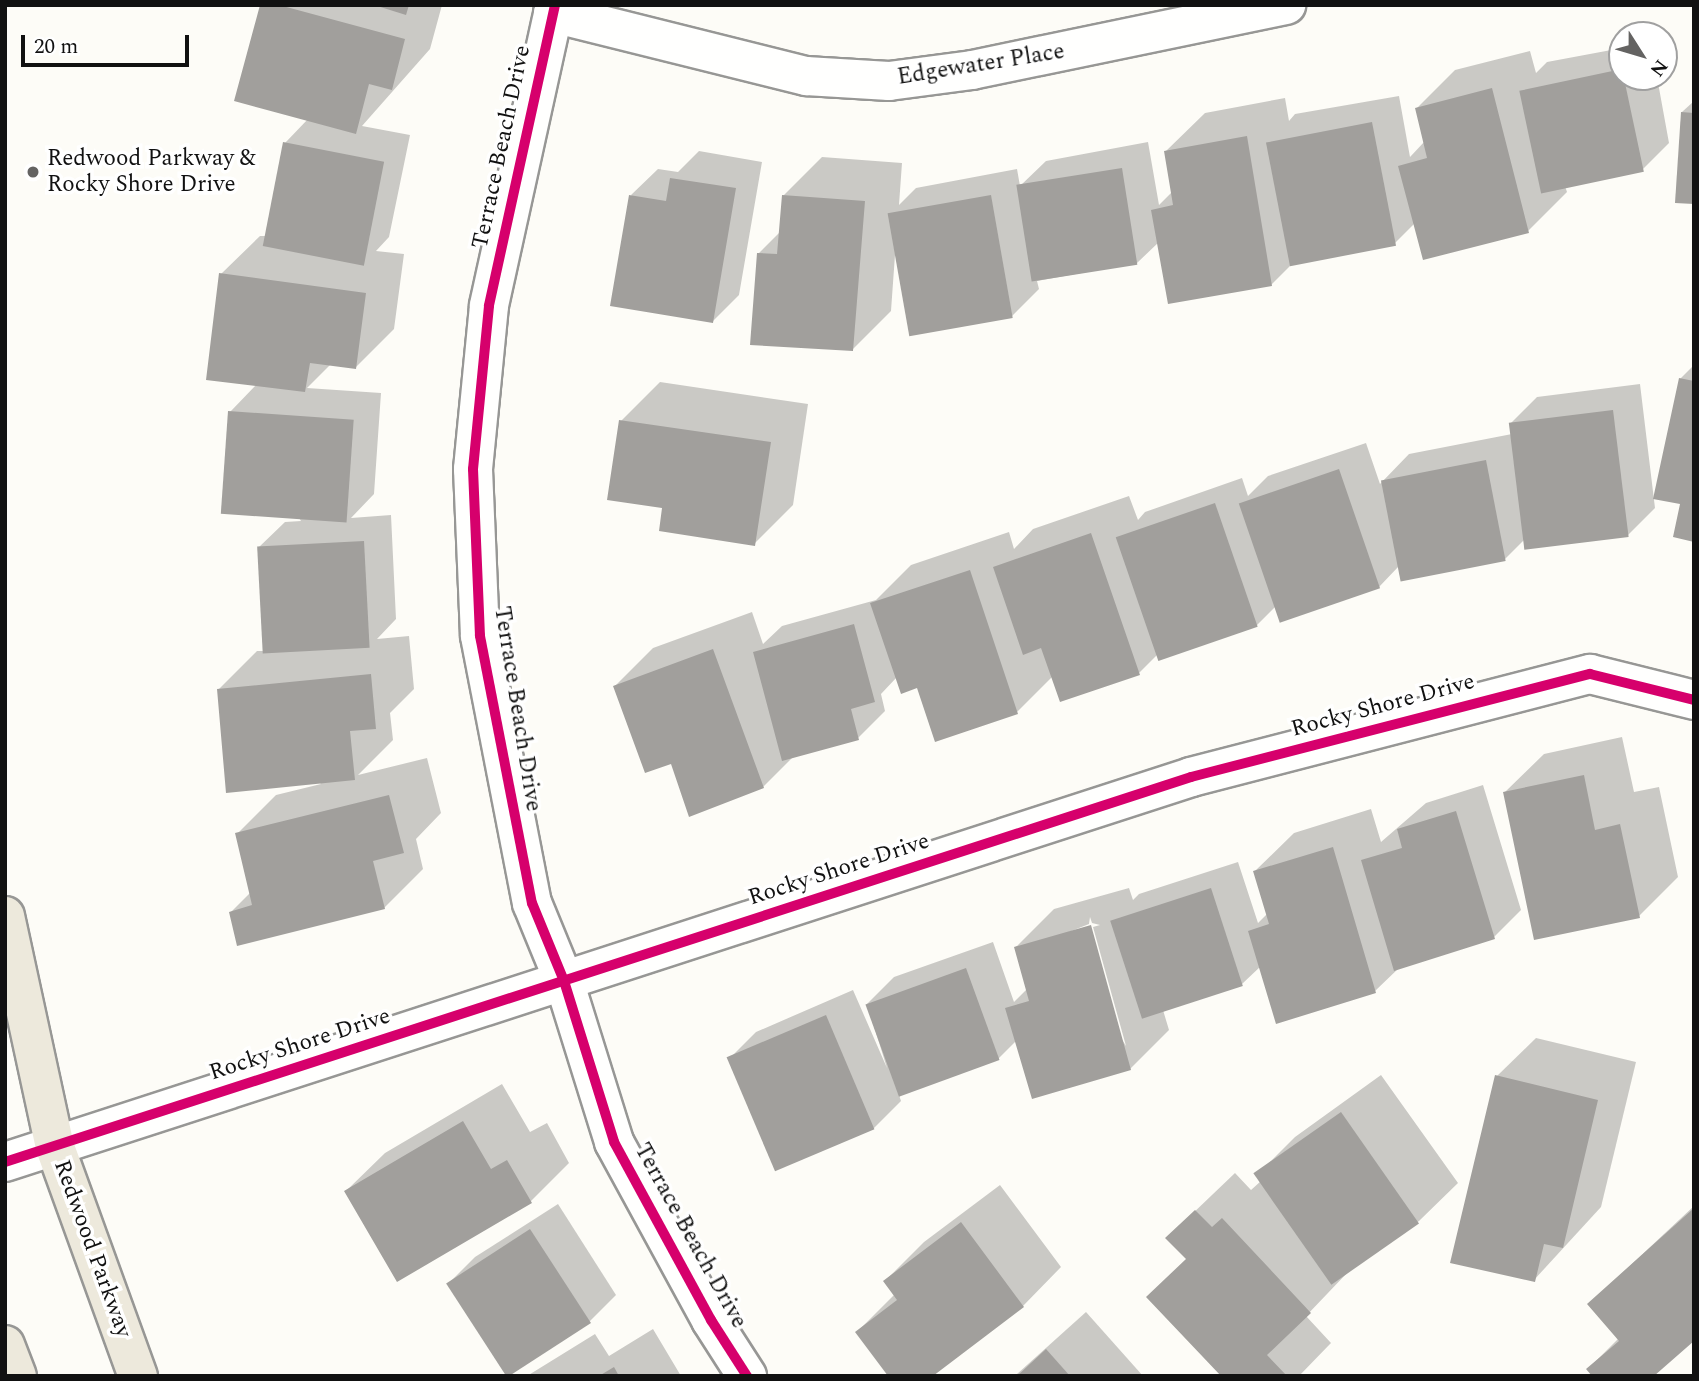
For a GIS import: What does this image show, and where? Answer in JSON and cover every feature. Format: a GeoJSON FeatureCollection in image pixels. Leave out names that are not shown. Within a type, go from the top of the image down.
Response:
{"type":"FeatureCollection","features":[{"type":"Feature","properties":{"kind":"main road","name":"Redwood Parkway"},"geometry":{"type":"LineString","coordinates":[[5,916],[55,1147],[138,1376]]}},
{"type":"Feature","properties":{"kind":"main road"},"geometry":{"type":"LineString","coordinates":[[5,1345],[18,1376]]}},
{"type":"Feature","properties":{"kind":"street","name":"Edgewater Place"},"geometry":{"type":"LineString","coordinates":[[554,9],[806,76],[889,80],[972,70],[1286,5]]}},
{"type":"Feature","properties":{"kind":"street","name":"Terrace Beach Drive"},"geometry":{"type":"LineString","coordinates":[[554,9],[489,306],[473,469],[480,636],[502,762],[532,903],[564,981],[614,1142],[711,1320],[747,1376]]}},
{"type":"Feature","properties":{"kind":"street","name":"Rocky Shore Drive"},"geometry":{"type":"LineString","coordinates":[[5,1162],[1191,778],[1590,674],[1694,700]]}},
{"type":"Feature","properties":{"kind":"building"},"geometry":{"type":"Polygon","coordinates":[[[260,5],[279,5],[405,39],[392,90],[369,84],[356,134],[234,101],[260,5]]]}},
{"type":"Feature","properties":{"kind":"building"},"geometry":{"type":"Polygon","coordinates":[[[374,5],[409,5],[406,15],[374,5]]]}},
{"type":"Feature","properties":{"kind":"building"},"geometry":{"type":"Polygon","coordinates":[[[1608,72],[1608,91],[1627,91],[1644,172],[1541,194],[1519,91],[1608,72]]]}},
{"type":"Feature","properties":{"kind":"building"},"geometry":{"type":"Polygon","coordinates":[[[1492,88],[1529,233],[1423,260],[1398,166],[1427,158],[1415,108],[1492,88]]]}},
{"type":"Feature","properties":{"kind":"building"},"geometry":{"type":"Polygon","coordinates":[[[1681,112],[1694,113],[1694,204],[1675,203],[1681,112]]]}},
{"type":"Feature","properties":{"kind":"building"},"geometry":{"type":"Polygon","coordinates":[[[1372,122],[1396,246],[1290,266],[1266,143],[1372,122]]]}},
{"type":"Feature","properties":{"kind":"building"},"geometry":{"type":"Polygon","coordinates":[[[1247,136],[1272,286],[1168,304],[1151,210],[1173,205],[1164,151],[1247,136]]]}},
{"type":"Feature","properties":{"kind":"building"},"geometry":{"type":"Polygon","coordinates":[[[283,142],[384,162],[364,266],[263,246],[283,142]]]}},
{"type":"Feature","properties":{"kind":"building"},"geometry":{"type":"Polygon","coordinates":[[[1122,168],[1137,265],[1032,282],[1016,185],[1122,168]]]}},
{"type":"Feature","properties":{"kind":"building"},"geometry":{"type":"Polygon","coordinates":[[[670,178],[736,188],[713,323],[610,306],[629,195],[666,201],[670,178]]]}},
{"type":"Feature","properties":{"kind":"building"},"geometry":{"type":"Polygon","coordinates":[[[782,195],[865,201],[853,351],[750,345],[757,253],[777,254],[782,195]]]}},
{"type":"Feature","properties":{"kind":"building"},"geometry":{"type":"Polygon","coordinates":[[[991,195],[1013,318],[909,336],[888,213],[991,195]]]}},
{"type":"Feature","properties":{"kind":"building"},"geometry":{"type":"Polygon","coordinates":[[[219,273],[366,293],[356,369],[310,363],[305,392],[206,380],[219,273]]]}},
{"type":"Feature","properties":{"kind":"building"},"geometry":{"type":"Polygon","coordinates":[[[1679,378],[1694,381],[1694,542],[1673,537],[1680,504],[1653,499],[1679,378]]]}},
{"type":"Feature","properties":{"kind":"building"},"geometry":{"type":"Polygon","coordinates":[[[1613,410],[1629,537],[1524,550],[1509,423],[1613,410]]]}},
{"type":"Feature","properties":{"kind":"building"},"geometry":{"type":"Polygon","coordinates":[[[228,411],[354,420],[347,523],[221,514],[228,411]]]}},
{"type":"Feature","properties":{"kind":"building"},"geometry":{"type":"Polygon","coordinates":[[[619,420],[771,442],[755,546],[659,531],[662,508],[607,500],[619,420]]]}},
{"type":"Feature","properties":{"kind":"building"},"geometry":{"type":"Polygon","coordinates":[[[1486,460],[1506,561],[1401,582],[1381,480],[1486,460]]]}},
{"type":"Feature","properties":{"kind":"building"},"geometry":{"type":"Polygon","coordinates":[[[1339,469],[1380,588],[1280,623],[1239,504],[1339,469]]]}},
{"type":"Feature","properties":{"kind":"building"},"geometry":{"type":"Polygon","coordinates":[[[1215,503],[1258,627],[1158,661],[1116,537],[1215,503]]]}},
{"type":"Feature","properties":{"kind":"building"},"geometry":{"type":"Polygon","coordinates":[[[1091,533],[1140,675],[1060,702],[1041,648],[1023,655],[993,567],[1091,533]]]}},
{"type":"Feature","properties":{"kind":"building"},"geometry":{"type":"Polygon","coordinates":[[[364,541],[370,648],[263,653],[257,547],[364,541]]]}},
{"type":"Feature","properties":{"kind":"building"},"geometry":{"type":"Polygon","coordinates":[[[970,570],[1018,714],[935,742],[917,688],[901,694],[870,603],[970,570]]]}},
{"type":"Feature","properties":{"kind":"building"},"geometry":{"type":"Polygon","coordinates":[[[854,624],[875,702],[851,709],[859,740],[782,761],[753,652],[854,624]]]}},
{"type":"Feature","properties":{"kind":"building"},"geometry":{"type":"Polygon","coordinates":[[[713,649],[764,788],[689,817],[671,764],[645,773],[613,686],[713,649]]]}},
{"type":"Feature","properties":{"kind":"building"},"geometry":{"type":"Polygon","coordinates":[[[371,674],[376,729],[350,731],[355,780],[226,793],[217,689],[371,674]]]}},
{"type":"Feature","properties":{"kind":"building"},"geometry":{"type":"Polygon","coordinates":[[[1584,775],[1595,830],[1620,824],[1640,918],[1534,940],[1503,792],[1584,775]]]}},
{"type":"Feature","properties":{"kind":"building"},"geometry":{"type":"Polygon","coordinates":[[[389,795],[404,853],[373,861],[385,909],[237,946],[229,912],[252,905],[235,833],[389,795]]]}},
{"type":"Feature","properties":{"kind":"building"},"geometry":{"type":"Polygon","coordinates":[[[1456,811],[1495,939],[1394,971],[1361,860],[1402,848],[1397,829],[1456,811]]]}},
{"type":"Feature","properties":{"kind":"building"},"geometry":{"type":"Polygon","coordinates":[[[1333,847],[1376,993],[1276,1024],[1248,931],[1269,924],[1253,871],[1333,847]]]}},
{"type":"Feature","properties":{"kind":"building"},"geometry":{"type":"Polygon","coordinates":[[[1211,888],[1243,986],[1142,1019],[1110,921],[1211,888]]]}},
{"type":"Feature","properties":{"kind":"building"},"geometry":{"type":"Polygon","coordinates":[[[1091,925],[1131,1070],[1032,1099],[1005,1008],[1029,1001],[1014,947],[1091,925]]]}},
{"type":"Feature","properties":{"kind":"building"},"geometry":{"type":"Polygon","coordinates":[[[966,968],[1000,1060],[899,1097],[865,1005],[966,968]]]}},
{"type":"Feature","properties":{"kind":"building"},"geometry":{"type":"Polygon","coordinates":[[[826,1015],[874,1129],[775,1171],[727,1057],[826,1015]]]}},
{"type":"Feature","properties":{"kind":"building"},"geometry":{"type":"Polygon","coordinates":[[[1495,1075],[1598,1100],[1563,1248],[1544,1244],[1535,1282],[1450,1263],[1495,1075]]]}},
{"type":"Feature","properties":{"kind":"building"},"geometry":{"type":"Polygon","coordinates":[[[1341,1112],[1419,1223],[1331,1285],[1253,1173],[1341,1112]]]}},
{"type":"Feature","properties":{"kind":"building"},"geometry":{"type":"Polygon","coordinates":[[[463,1121],[491,1169],[507,1160],[532,1203],[397,1282],[344,1191],[463,1121]]]}},
{"type":"Feature","properties":{"kind":"building"},"geometry":{"type":"Polygon","coordinates":[[[1694,1208],[1694,1341],[1654,1376],[1592,1376],[1586,1369],[1619,1341],[1587,1304],[1694,1208]]]}},
{"type":"Feature","properties":{"kind":"building"},"geometry":{"type":"Polygon","coordinates":[[[1195,1210],[1212,1227],[1222,1218],[1311,1313],[1267,1355],[1287,1376],[1221,1376],[1146,1297],[1186,1259],[1165,1238],[1195,1210]]]}},
{"type":"Feature","properties":{"kind":"building"},"geometry":{"type":"Polygon","coordinates":[[[961,1222],[1024,1307],[933,1376],[888,1376],[855,1332],[897,1300],[883,1281],[961,1222]]]}},
{"type":"Feature","properties":{"kind":"building"},"geometry":{"type":"Polygon","coordinates":[[[530,1229],[591,1323],[506,1376],[446,1283],[530,1229]]]}},
{"type":"Feature","properties":{"kind":"building"},"geometry":{"type":"Polygon","coordinates":[[[1046,1349],[1070,1376],[1017,1376],[1046,1349]]]}},
{"type":"Feature","properties":{"kind":"building"},"geometry":{"type":"Polygon","coordinates":[[[614,1367],[619,1376],[599,1376],[614,1367]]]}},
{"type":"Feature","properties":{"kind":"cycle path"},"geometry":{"type":"LineString","coordinates":[[555,5],[489,306],[473,469],[480,636],[532,903],[564,981],[614,1142],[711,1320],[747,1376]]}},
{"type":"Feature","properties":{"kind":"cycle path"},"geometry":{"type":"LineString","coordinates":[[5,1162],[1191,777],[1590,674],[1694,700]]}},
{"type":"Feature","properties":{"kind":"place","name":"Redwood Parkway & Rocky Shore Drive"},"geometry":{"type":"Point","coordinates":[33,172]}}]}
